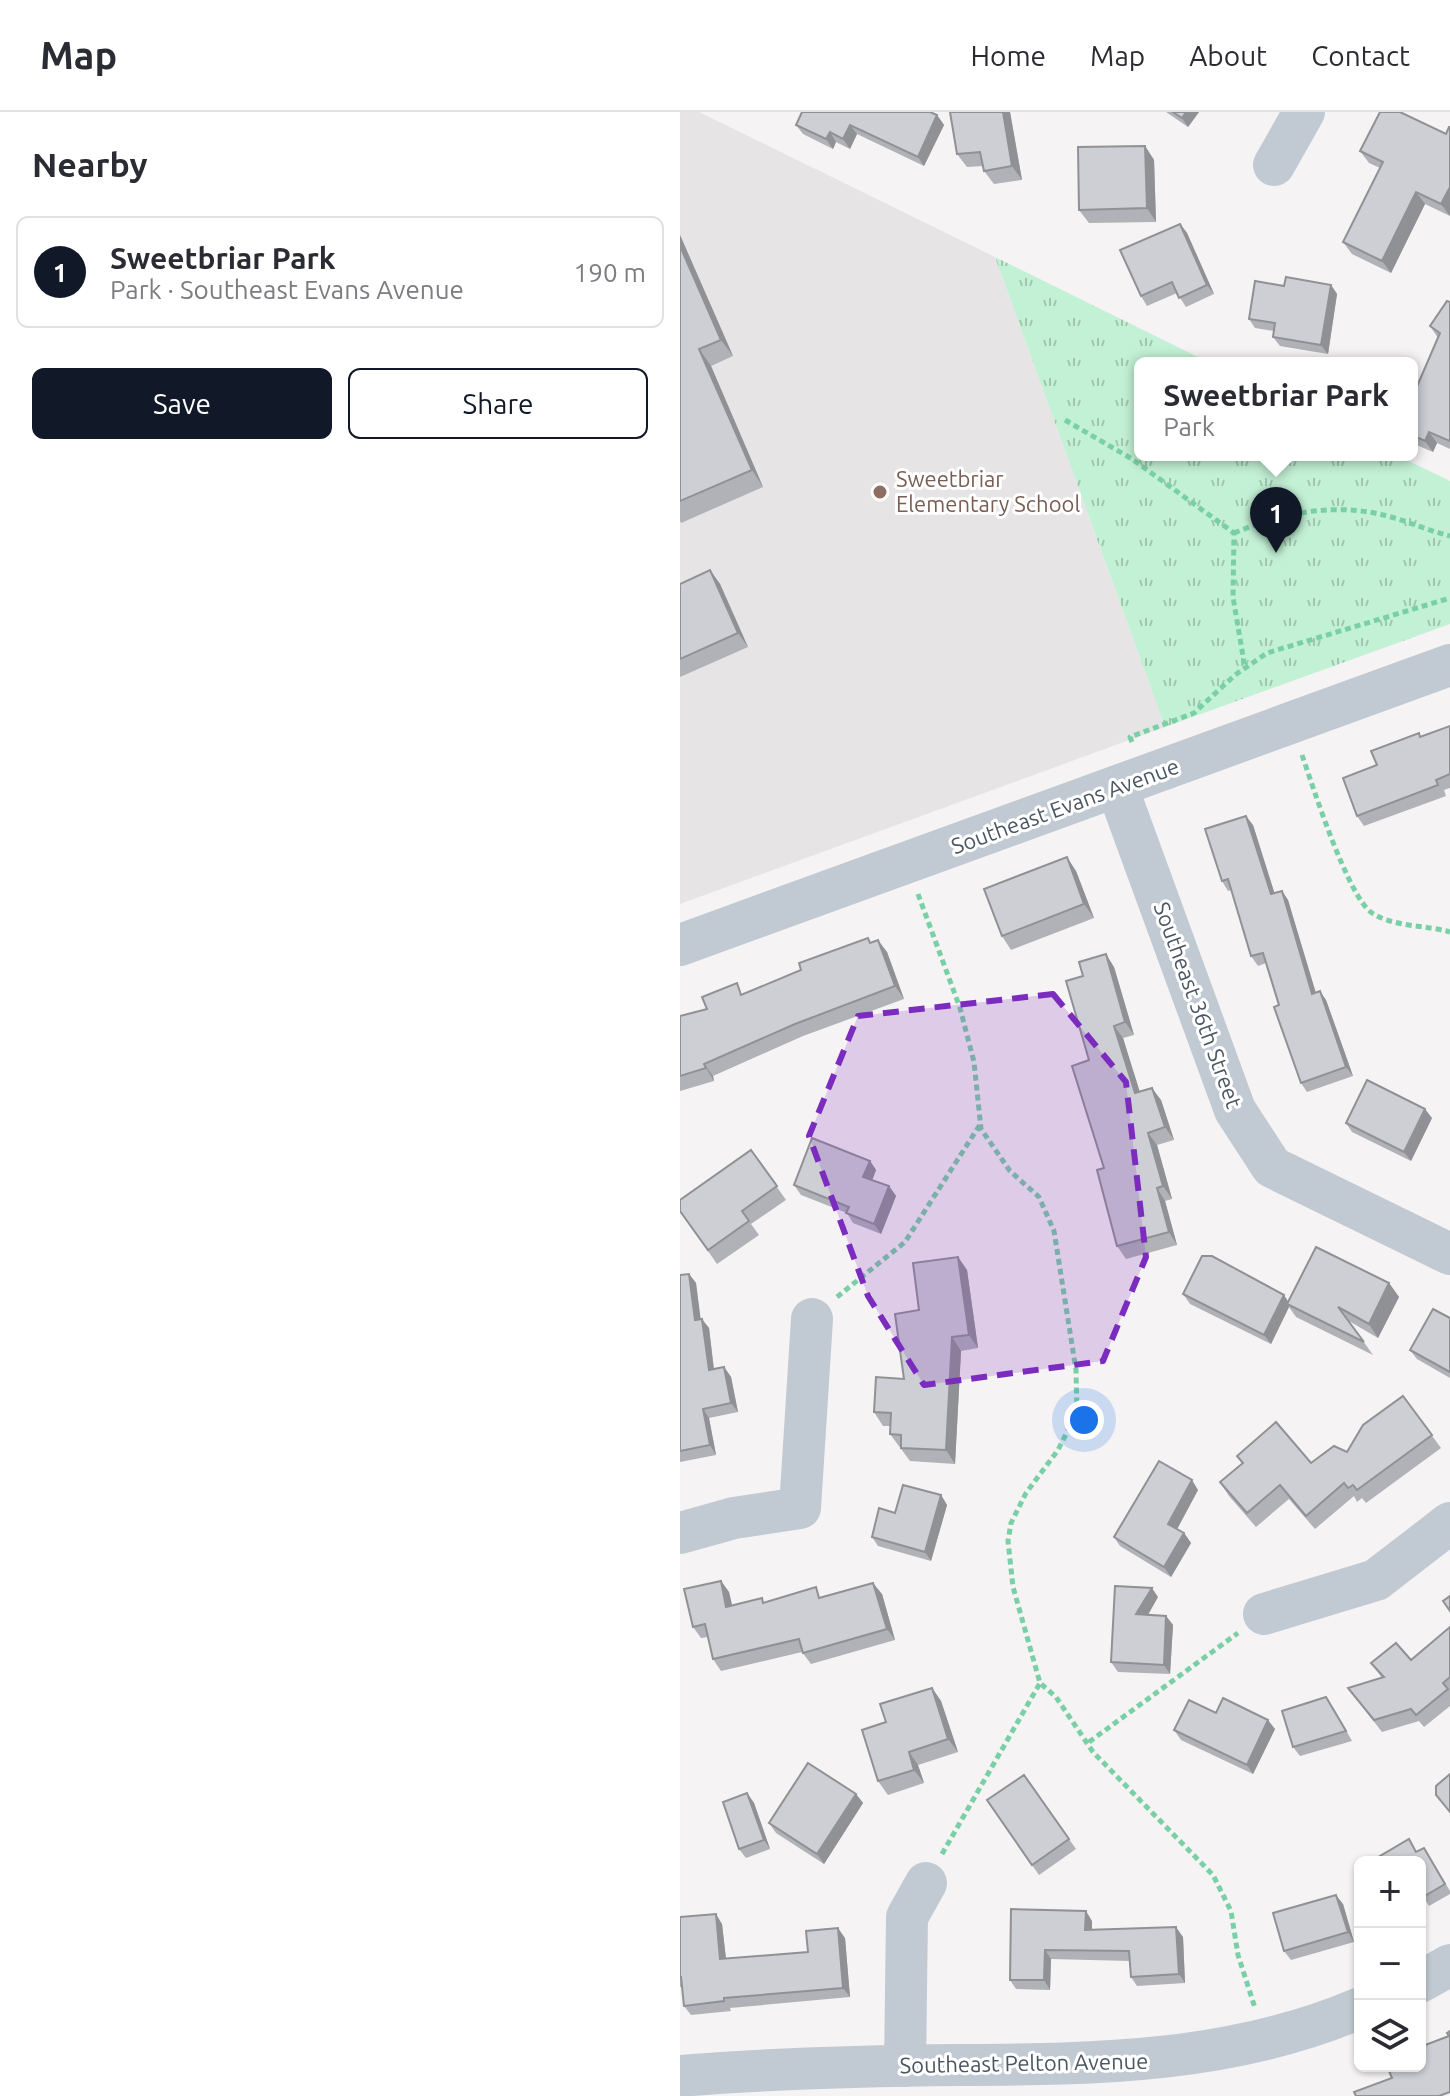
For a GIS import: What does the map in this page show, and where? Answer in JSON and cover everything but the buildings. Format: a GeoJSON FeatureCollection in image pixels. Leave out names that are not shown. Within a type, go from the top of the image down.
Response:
{"type":"FeatureCollection","features":[{"type":"Feature","properties":{"kind":"street"},"geometry":{"type":"LineString","coordinates":[[1274,165],[1304,112]]}},
{"type":"Feature","properties":{"kind":"street","name":"Southeast Evans Avenue"},"geometry":{"type":"LineString","coordinates":[[680,945],[1450,665]]}},
{"type":"Feature","properties":{"kind":"street","name":"Southeast 36th Street"},"geometry":{"type":"LineString","coordinates":[[1131,782],[1235,1110],[1262,1174],[1450,1254]]}},
{"type":"Feature","properties":{"kind":"street"},"geometry":{"type":"LineString","coordinates":[[680,1533],[734,1518],[800,1508],[812,1319]]}},
{"type":"Feature","properties":{"kind":"street"},"geometry":{"type":"LineString","coordinates":[[1264,1614],[1376,1580],[1450,1523]]}},
{"type":"Feature","properties":{"kind":"street"},"geometry":{"type":"LineString","coordinates":[[905,2066],[907,1917],[926,1883]]}},
{"type":"Feature","properties":{"kind":"street"},"geometry":{"type":"LineString","coordinates":[[1426,1979],[1450,1965]]}},
{"type":"Feature","properties":{"kind":"street","name":"Southeast Pelton Avenue"},"geometry":{"type":"LineString","coordinates":[[680,2076],[905,2066],[1110,2063],[1188,2056],[1262,2041],[1322,2024],[1354,2011]]}},
{"type":"Feature","properties":{"kind":"path"},"geometry":{"type":"LineString","coordinates":[[1065,420],[1134,460]]}},
{"type":"Feature","properties":{"kind":"path"},"geometry":{"type":"LineString","coordinates":[[1135,461],[1234,533]]}},
{"type":"Feature","properties":{"kind":"path"},"geometry":{"type":"LineString","coordinates":[[1234,533],[1289,515],[1335,509],[1375,513],[1450,536]]}},
{"type":"Feature","properties":{"kind":"path"},"geometry":{"type":"LineString","coordinates":[[1234,533],[1233,597],[1245,668]]}},
{"type":"Feature","properties":{"kind":"path"},"geometry":{"type":"LineString","coordinates":[[1131,782],[1130,737],[1194,713],[1258,657],[1284,646],[1450,598]]}},
{"type":"Feature","properties":{"kind":"path"},"geometry":{"type":"LineString","coordinates":[[1291,724],[1358,898],[1371,913],[1380,917],[1450,932]]}},
{"type":"Feature","properties":{"kind":"path"},"geometry":{"type":"LineString","coordinates":[[906,863],[960,1008],[974,1062],[981,1129],[1010,1171],[1039,1197],[1050,1216],[1076,1370],[1077,1412],[1058,1450],[1017,1509],[1008,1541],[1013,1587],[1040,1683],[1056,1697],[1093,1752],[1213,1875],[1231,1911],[1238,1955],[1262,2041]]}},
{"type":"Feature","properties":{"kind":"path"},"geometry":{"type":"LineString","coordinates":[[812,1319],[905,1242],[981,1123]]}},
{"type":"Feature","properties":{"kind":"path"},"geometry":{"type":"LineString","coordinates":[[1089,1742],[1264,1614]]}},
{"type":"Feature","properties":{"kind":"path"},"geometry":{"type":"LineString","coordinates":[[926,1883],[1040,1683]]}},
{"type":"Feature","properties":{"kind":"highlighted area"},"geometry":{"type":"Polygon","coordinates":[[[1053,994],[1126,1082],[1146,1257],[1103,1361],[924,1385],[868,1296],[809,1136],[858,1016],[1053,994]]]}},
{"type":"Feature","properties":{"kind":"shaded area","name":"Sweetbriar Elementary School"},"geometry":{"type":"Polygon","coordinates":[[[680,112],[699,112],[995,257],[1165,727],[680,904],[680,112]]]}},
{"type":"Feature","properties":{"kind":"green space"},"geometry":{"type":"Polygon","coordinates":[[[995,257],[1198,357],[1134,357],[1134,461],[1408,461],[1450,481],[1450,624],[1165,727],[995,257]]]}},
{"type":"Feature","properties":{"kind":"place","name":"Sweetbriar Elementary School"},"geometry":{"type":"Point","coordinates":[880,492]}},
{"type":"Feature","properties":{"kind":"place","name":"Sweetbriar Park"},"geometry":{"type":"Point","coordinates":[1276,553]}}]}
